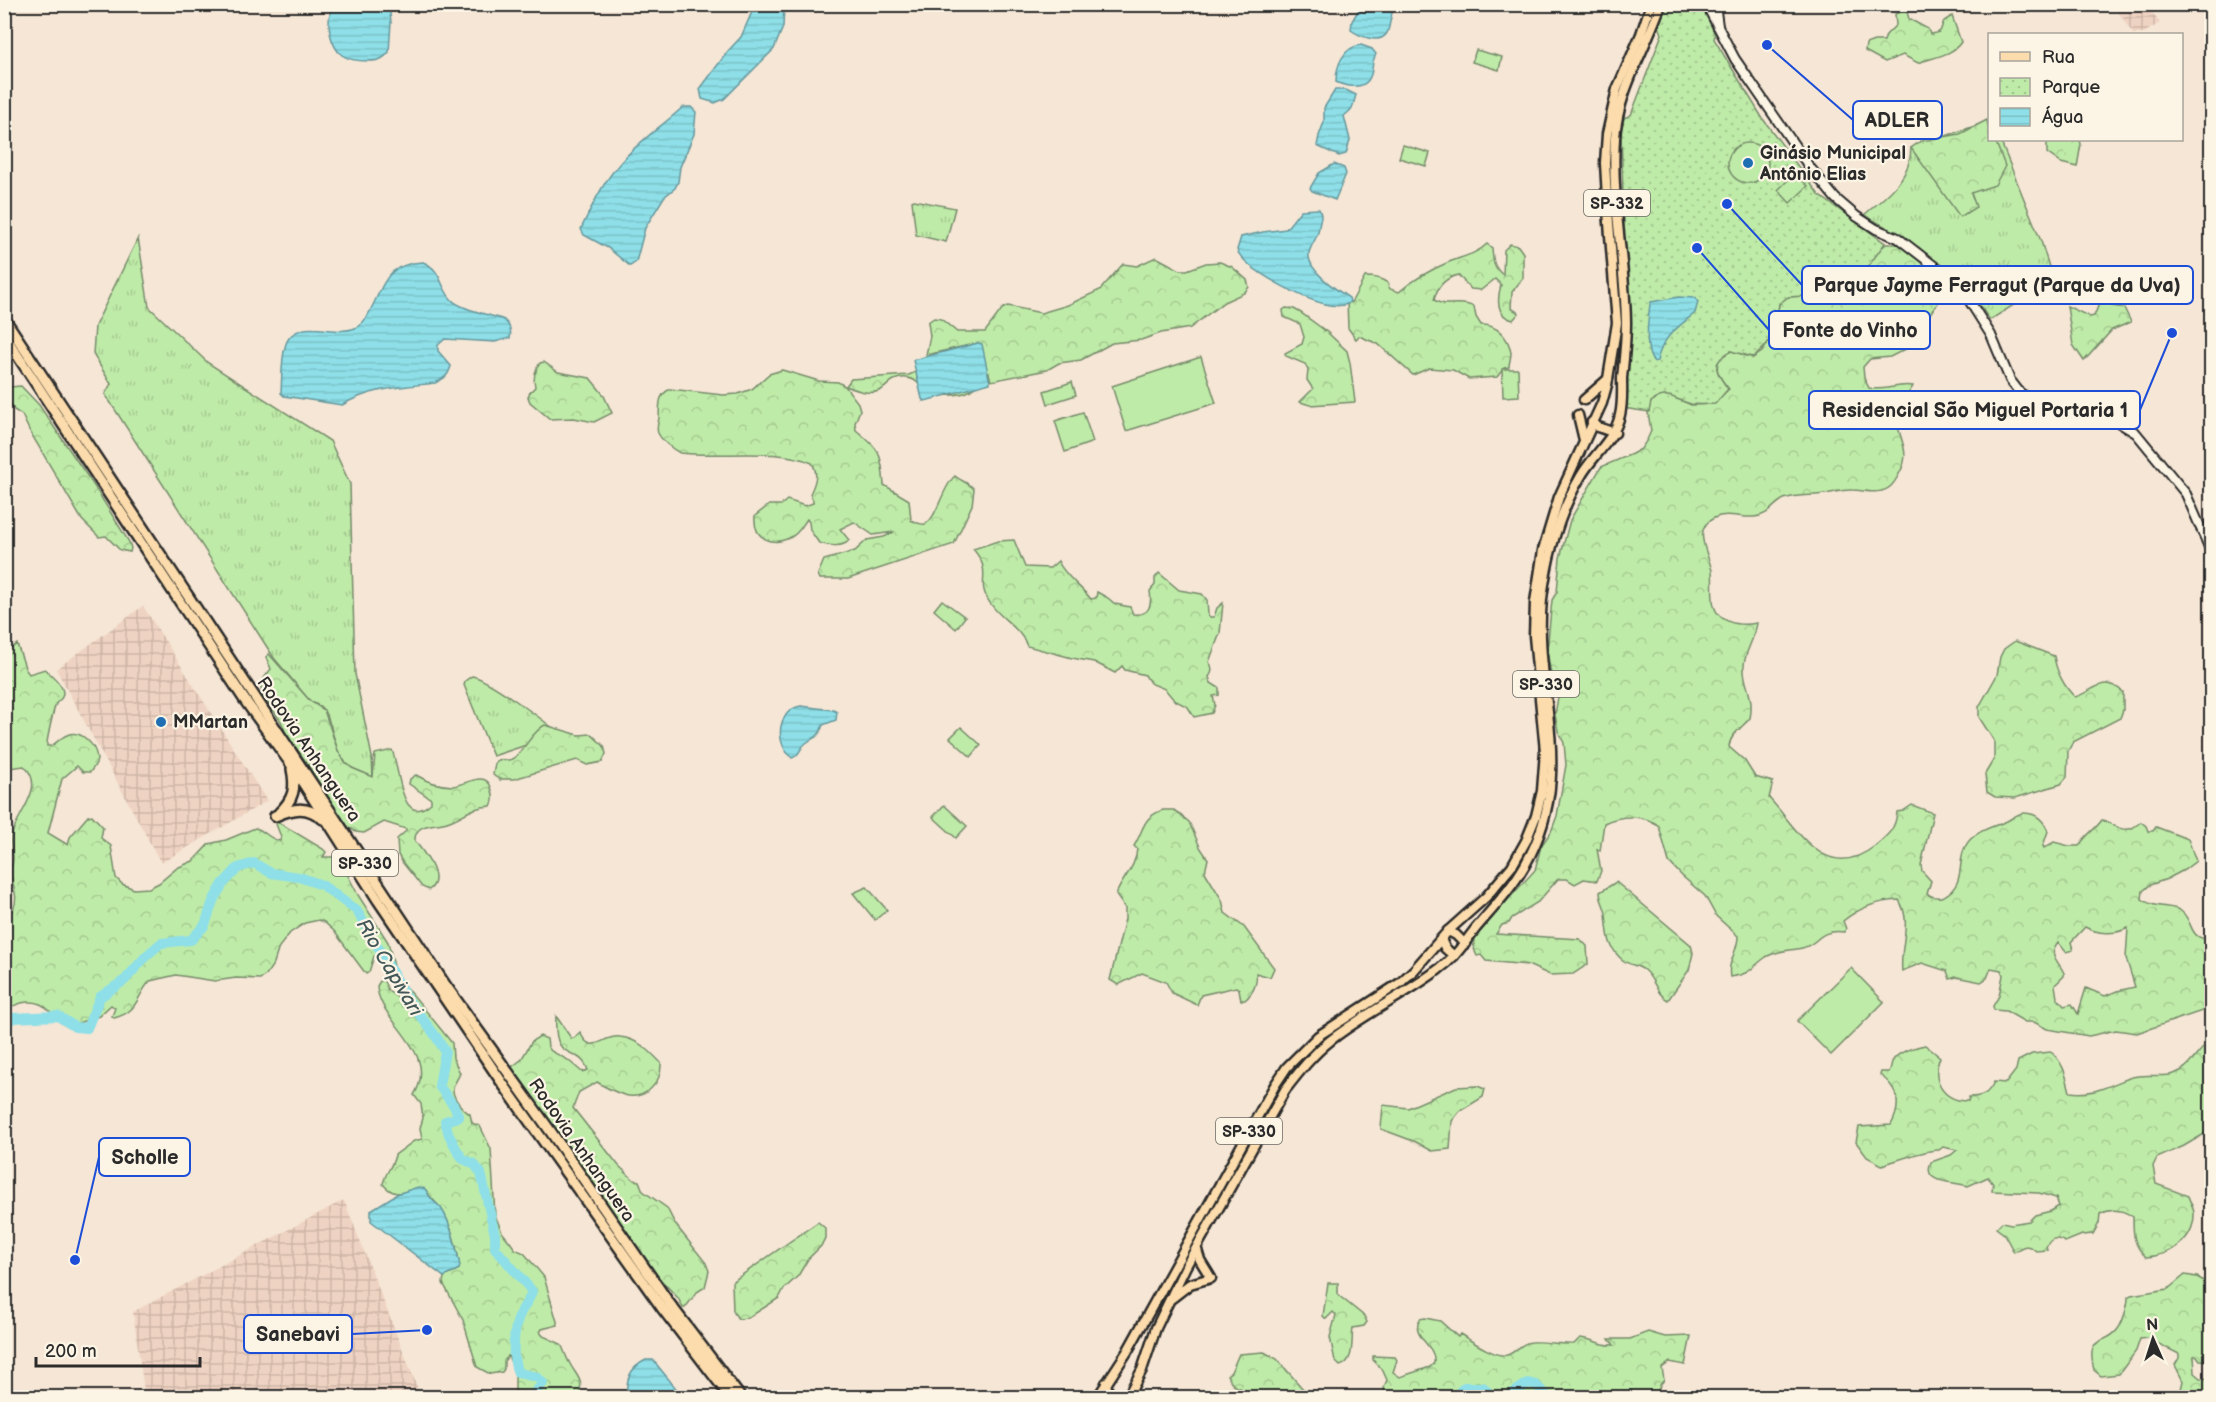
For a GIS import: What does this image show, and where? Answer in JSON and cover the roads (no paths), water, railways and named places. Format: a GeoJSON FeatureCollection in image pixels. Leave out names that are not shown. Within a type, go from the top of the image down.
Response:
{"type":"FeatureCollection","features":[{"type":"Feature","properties":{"kind":"highway","name":"Rodovia Anhanguera"},"geometry":{"type":"LineString","coordinates":[[4,318],[446,986],[669,1304],[741,1398]]}},
{"type":"Feature","properties":{"kind":"highway","name":"Rodovia Anhanguera"},"geometry":{"type":"LineString","coordinates":[[4,334],[238,689],[291,764],[503,1084],[662,1308],[731,1398]]}},
{"type":"Feature","properties":{"kind":"highway"},"geometry":{"type":"LineString","coordinates":[[291,764],[295,783],[294,792],[291,800],[275,816],[292,809],[305,809],[320,816],[332,826]]}},
{"type":"Feature","properties":{"kind":"main road","name":"SP-332"},"geometry":{"type":"LineString","coordinates":[[1602,403],[1617,323],[1606,186],[1607,134],[1617,88],[1641,34],[1651,4]]}},
{"type":"Feature","properties":{"kind":"main road","name":"SP-332"},"geometry":{"type":"LineString","coordinates":[[1621,409],[1626,323],[1616,188],[1615,135],[1619,108],[1661,4]]}},
{"type":"Feature","properties":{"kind":"main road"},"geometry":{"type":"LineString","coordinates":[[1706,4],[1736,59],[1808,165],[1835,198],[1876,229],[1898,238],[1960,286],[1991,335],[2010,380],[2019,393],[2037,403],[2113,419],[2136,433],[2186,494],[2211,554]]}},
{"type":"Feature","properties":{"kind":"main road"},"geometry":{"type":"LineString","coordinates":[[1715,4],[1719,30]]}},
{"type":"Feature","properties":{"kind":"main road"},"geometry":{"type":"LineString","coordinates":[[1584,400],[1608,379]]}},
{"type":"Feature","properties":{"kind":"main road"},"geometry":{"type":"LineString","coordinates":[[1610,402],[1621,409],[1615,433],[1598,427],[1592,422],[1602,403],[1610,402]]}},
{"type":"Feature","properties":{"kind":"main road"},"geometry":{"type":"LineString","coordinates":[[1578,415],[1584,442]]}},
{"type":"Feature","properties":{"kind":"main road","name":"SP-330"},"geometry":{"type":"LineString","coordinates":[[1100,1398],[1106,1383],[1127,1352],[1287,1067],[1330,1026],[1400,983],[1414,970],[1441,939],[1486,897],[1512,866],[1526,841],[1539,804],[1545,751],[1534,636],[1535,602],[1543,550],[1559,497],[1592,422]]}},
{"type":"Feature","properties":{"kind":"main road","name":"SP-330"},"geometry":{"type":"LineString","coordinates":[[1126,1397],[1142,1371],[1156,1328],[1168,1302],[1285,1090],[1300,1070],[1328,1042],[1400,997],[1455,956],[1525,866],[1540,832],[1551,786],[1553,755],[1541,628],[1546,576],[1558,526],[1568,501],[1585,469],[1615,433]]}},
{"type":"Feature","properties":{"kind":"main road"},"geometry":{"type":"LineString","coordinates":[[1449,931],[1465,945]]}},
{"type":"Feature","properties":{"kind":"main road"},"geometry":{"type":"LineString","coordinates":[[1441,939],[1445,948],[1455,956]]}},
{"type":"Feature","properties":{"kind":"main road"},"geometry":{"type":"LineString","coordinates":[[1168,1302],[1190,1284],[1211,1278],[1197,1250]]}},
{"type":"Feature","properties":{"kind":"main road"},"geometry":{"type":"LineString","coordinates":[[1106,1383],[1108,1393],[1113,1398]]}},
{"type":"Feature","properties":{"kind":"water"},"geometry":{"type":"Polygon","coordinates":[[[1362,4],[1395,5],[1388,31],[1384,37],[1369,38],[1351,30],[1352,21],[1362,4]]]}},
{"type":"Feature","properties":{"kind":"water"},"geometry":{"type":"Polygon","coordinates":[[[333,5],[389,5],[391,22],[387,55],[377,60],[360,61],[347,58],[338,52],[329,29],[333,5]]]}},
{"type":"Feature","properties":{"kind":"water"},"geometry":{"type":"Polygon","coordinates":[[[755,5],[784,5],[783,27],[774,49],[724,99],[715,103],[702,99],[700,89],[741,37],[755,5]]]}},
{"type":"Feature","properties":{"kind":"water"},"geometry":{"type":"Polygon","coordinates":[[[1361,45],[1372,49],[1376,54],[1368,81],[1360,86],[1336,82],[1337,70],[1345,53],[1361,45]]]}},
{"type":"Feature","properties":{"kind":"water"},"geometry":{"type":"Polygon","coordinates":[[[1335,90],[1346,90],[1356,95],[1352,109],[1344,116],[1350,140],[1346,154],[1339,156],[1317,146],[1324,122],[1324,108],[1335,90]]]}},
{"type":"Feature","properties":{"kind":"water"},"geometry":{"type":"Polygon","coordinates":[[[683,107],[691,107],[696,112],[694,134],[680,167],[678,182],[675,188],[664,197],[645,228],[636,262],[630,266],[608,248],[584,235],[581,229],[601,190],[623,159],[683,107]]]}},
{"type":"Feature","properties":{"kind":"water"},"geometry":{"type":"Polygon","coordinates":[[[1334,164],[1344,168],[1346,174],[1335,200],[1312,191],[1310,188],[1319,173],[1334,164]]]}},
{"type":"Feature","properties":{"kind":"water"},"geometry":{"type":"Polygon","coordinates":[[[1319,209],[1321,216],[1318,231],[1309,253],[1309,259],[1323,279],[1349,298],[1348,304],[1328,305],[1290,290],[1251,266],[1237,250],[1241,237],[1286,229],[1301,210],[1319,209]]]}},
{"type":"Feature","properties":{"kind":"water"},"geometry":{"type":"Polygon","coordinates":[[[423,262],[434,269],[447,294],[455,303],[504,320],[510,328],[510,338],[495,342],[445,339],[438,345],[438,351],[451,366],[446,376],[435,383],[375,392],[342,405],[284,396],[281,393],[283,356],[289,338],[304,329],[342,330],[359,326],[368,315],[385,281],[395,270],[411,263],[423,262]]]}},
{"type":"Feature","properties":{"kind":"water"},"geometry":{"type":"Polygon","coordinates":[[[1679,297],[1695,298],[1698,302],[1695,313],[1671,334],[1663,345],[1657,361],[1654,362],[1648,343],[1650,304],[1679,297]]]}},
{"type":"Feature","properties":{"kind":"water"},"geometry":{"type":"Polygon","coordinates":[[[978,343],[982,344],[990,383],[925,401],[922,399],[913,360],[978,343]]]}},
{"type":"Feature","properties":{"kind":"water"},"geometry":{"type":"Polygon","coordinates":[[[801,706],[833,710],[837,712],[836,720],[823,725],[818,735],[792,758],[782,744],[781,728],[787,714],[801,706]]]}},
{"type":"Feature","properties":{"kind":"water"},"geometry":{"type":"Polygon","coordinates":[[[418,1187],[425,1189],[441,1208],[453,1236],[460,1266],[459,1269],[444,1277],[371,1221],[371,1210],[397,1194],[418,1187]]]}},
{"type":"Feature","properties":{"kind":"water"},"geometry":{"type":"Polygon","coordinates":[[[646,1360],[653,1360],[683,1397],[627,1397],[630,1375],[636,1366],[646,1360]]]}},
{"type":"Feature","properties":{"kind":"waterway","name":"Rio Capivari"},"geometry":{"type":"LineString","coordinates":[[4,1025],[13,1018],[58,1016],[75,1027],[87,1028],[100,997],[125,980],[161,943],[191,940],[205,925],[213,901],[223,884],[238,868],[254,863],[271,873],[299,877],[322,885],[357,911],[409,1001],[445,1051],[439,1086],[459,1117],[445,1121],[449,1135],[463,1159],[474,1164],[481,1173],[495,1235],[495,1248],[532,1291],[518,1319],[514,1342],[514,1359],[518,1373],[537,1377],[543,1383],[530,1398]]}},
{"type":"Feature","properties":{"kind":"waterway","name":"Rio Capivari"},"geometry":{"type":"LineString","coordinates":[[1506,1398],[1528,1383],[1536,1385],[1549,1398]]}},
{"type":"Feature","properties":{"kind":"waterway","name":"Rio Capivari"},"geometry":{"type":"LineString","coordinates":[[1454,1398],[1464,1387],[1483,1387],[1493,1397],[1498,1398]]}},
{"type":"Feature","properties":{"kind":"place","name":"ADLER"},"geometry":{"type":"Point","coordinates":[1767,45]}},
{"type":"Feature","properties":{"kind":"place","name":"Ginásio Municipal Antônio Elias"},"geometry":{"type":"Point","coordinates":[1748,163]}},
{"type":"Feature","properties":{"kind":"place","name":"Parque Jayme Ferragut (Parque da Uva)"},"geometry":{"type":"Point","coordinates":[1727,204]}},
{"type":"Feature","properties":{"kind":"place","name":"Fonte do Vinho"},"geometry":{"type":"Point","coordinates":[1697,248]}},
{"type":"Feature","properties":{"kind":"place","name":"Residencial São Miguel Portaria 1"},"geometry":{"type":"Point","coordinates":[2172,333]}},
{"type":"Feature","properties":{"kind":"place","name":"MMartan"},"geometry":{"type":"Point","coordinates":[161,722]}},
{"type":"Feature","properties":{"kind":"place","name":"Scholle"},"geometry":{"type":"Point","coordinates":[75,1260]}},
{"type":"Feature","properties":{"kind":"place","name":"Sanebavi"},"geometry":{"type":"Point","coordinates":[427,1330]}}]}
